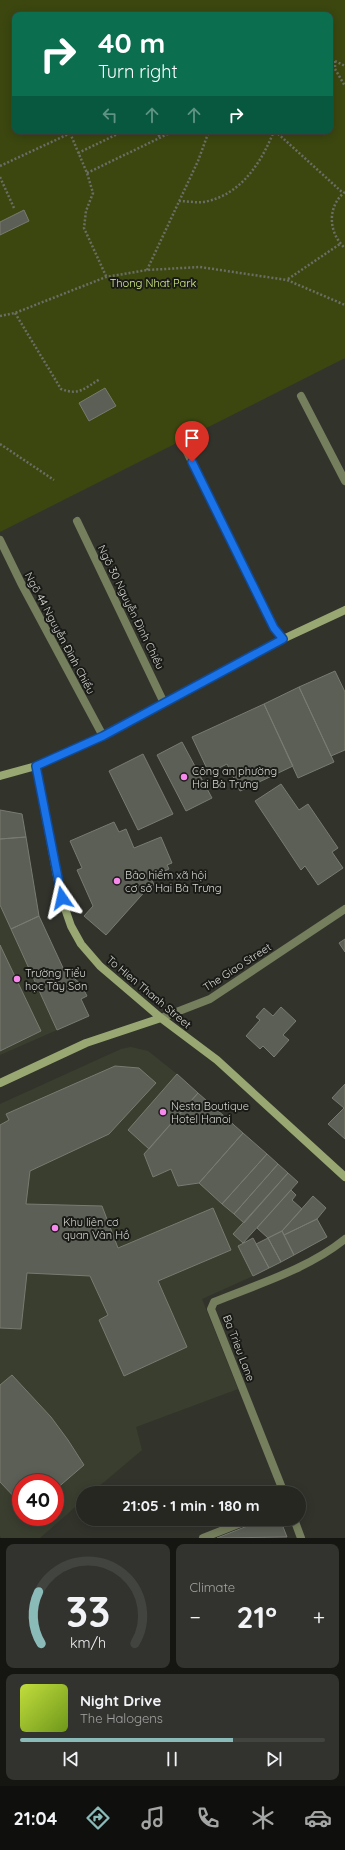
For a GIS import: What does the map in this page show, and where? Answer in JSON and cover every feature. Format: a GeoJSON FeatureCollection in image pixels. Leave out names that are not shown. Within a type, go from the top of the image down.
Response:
{"type":"FeatureCollection","features":[{"type":"Feature","properties":{"kind":"street"},"geometry":{"type":"LineString","coordinates":[[300,396],[345,480]]}},
{"type":"Feature","properties":{"kind":"street"},"geometry":{"type":"LineString","coordinates":[[185,448],[274,628],[283,639]]}},
{"type":"Feature","properties":{"kind":"street","name":"Ngõ 30 Nguyễn Đình Chiểu"},"geometry":{"type":"LineString","coordinates":[[77,521],[164,703]]}},
{"type":"Feature","properties":{"kind":"street","name":"Ngõ 44 Nguyễn Đình Chiểu"},"geometry":{"type":"LineString","coordinates":[[0,540],[21,583],[103,736]]}},
{"type":"Feature","properties":{"kind":"street"},"geometry":{"type":"LineString","coordinates":[[0,776],[36,766],[103,736],[283,639],[345,610]]}},
{"type":"Feature","properties":{"kind":"street","name":"To Hien Thanh Street"},"geometry":{"type":"LineString","coordinates":[[36,766],[62,898],[71,926],[81,944],[100,966],[161,1018],[217,1060],[345,1177]]}},
{"type":"Feature","properties":{"kind":"street","name":"The Giao Street"},"geometry":{"type":"LineString","coordinates":[[0,1083],[86,1043],[161,1018],[210,999],[345,909]]}},
{"type":"Feature","properties":{"kind":"street","name":"Ba Trieu Lane"},"geometry":{"type":"LineString","coordinates":[[281,1486],[212,1309],[214,1302],[295,1269],[336,1246],[345,1239]]}},
{"type":"Feature","properties":{"kind":"street"},"geometry":{"type":"LineString","coordinates":[[203,1538],[233,1526]]}},
{"type":"Feature","properties":{"kind":"street"},"geometry":{"type":"LineString","coordinates":[[297,1526],[301,1538]]}},
{"type":"Feature","properties":{"kind":"path"},"geometry":{"type":"LineString","coordinates":[[345,66],[335,60],[335,69],[345,86]]}},
{"type":"Feature","properties":{"kind":"path"},"geometry":{"type":"LineString","coordinates":[[0,166],[70,134],[87,173],[93,193],[86,211],[84,228],[106,277]]}},
{"type":"Feature","properties":{"kind":"path"},"geometry":{"type":"LineString","coordinates":[[78,152],[117,134]]}},
{"type":"Feature","properties":{"kind":"path"},"geometry":{"type":"LineString","coordinates":[[158,134],[160,138]]}},
{"type":"Feature","properties":{"kind":"path"},"geometry":{"type":"LineString","coordinates":[[87,173],[168,134]]}},
{"type":"Feature","properties":{"kind":"path"},"geometry":{"type":"LineString","coordinates":[[147,270],[198,161],[208,134]]}},
{"type":"Feature","properties":{"kind":"path"},"geometry":{"type":"LineString","coordinates":[[179,201],[202,202],[220,197],[240,185],[264,155],[274,134]]}},
{"type":"Feature","properties":{"kind":"path"},"geometry":{"type":"LineString","coordinates":[[278,134],[344,192],[336,202],[332,212],[331,223],[334,234],[340,244],[345,248]]}},
{"type":"Feature","properties":{"kind":"path"},"geometry":{"type":"LineString","coordinates":[[0,176],[14,208]]}},
{"type":"Feature","properties":{"kind":"path"},"geometry":{"type":"LineString","coordinates":[[287,280],[340,244]]}},
{"type":"Feature","properties":{"kind":"path"},"geometry":{"type":"LineString","coordinates":[[0,316],[15,313],[106,277],[147,270],[200,267],[287,280],[345,305]]}},
{"type":"Feature","properties":{"kind":"path"},"geometry":{"type":"LineString","coordinates":[[15,313],[61,389],[70,392],[81,391],[100,379]]}},
{"type":"Feature","properties":{"kind":"path"},"geometry":{"type":"LineString","coordinates":[[0,444],[54,480]]}},
{"type":"Feature","properties":{"kind":"shaded area","name":"Trường Tiểu học Tây Sơn"},"geometry":{"type":"Polygon","coordinates":[[[0,905],[57,1030],[0,1055],[0,905]]]}},
{"type":"Feature","properties":{"kind":"shaded area"},"geometry":{"type":"Polygon","coordinates":[[[131,1047],[148,1051],[177,1074],[149,1149],[144,1155],[153,1177],[171,1169],[178,1186],[199,1183],[244,1223],[233,1234],[243,1243],[238,1246],[253,1276],[202,1299],[238,1389],[136,1427],[142,1450],[99,1486],[76,1486],[76,1506],[64,1517],[64,1474],[12,1474],[12,1526],[54,1526],[40,1538],[1,1538],[0,1536],[0,1104],[121,1049],[131,1047]]]}},
{"type":"Feature","properties":{"kind":"green space","name":"Thong Nhat Park"},"geometry":{"type":"Polygon","coordinates":[[[0,0],[345,0],[345,358],[0,532],[0,0]]]}},
{"type":"Feature","properties":{"kind":"building"},"geometry":{"type":"Polygon","coordinates":[[[24,210],[29,221],[0,235],[0,222],[24,210]]]}},
{"type":"Feature","properties":{"kind":"building"},"geometry":{"type":"Polygon","coordinates":[[[105,388],[116,406],[89,421],[79,403],[105,388]]]}},
{"type":"Feature","properties":{"kind":"building"},"geometry":{"type":"Polygon","coordinates":[[[335,671],[345,692],[345,750],[331,756],[299,687],[335,671]]]}},
{"type":"Feature","properties":{"kind":"building"},"geometry":{"type":"Polygon","coordinates":[[[299,687],[334,762],[298,778],[264,704],[299,687]]]}},
{"type":"Feature","properties":{"kind":"building"},"geometry":{"type":"Polygon","coordinates":[[[264,704],[293,766],[240,791],[227,764],[209,773],[192,737],[264,704]]]}},
{"type":"Feature","properties":{"kind":"building","name":"Công an phường Hai Bà Trưng"},"geometry":{"type":"Polygon","coordinates":[[[182,742],[212,798],[186,811],[157,755],[182,742]]]}},
{"type":"Feature","properties":{"kind":"building"},"geometry":{"type":"Polygon","coordinates":[[[143,754],[173,814],[138,830],[109,771],[143,754]]]}},
{"type":"Feature","properties":{"kind":"building"},"geometry":{"type":"Polygon","coordinates":[[[281,784],[299,810],[308,804],[338,848],[332,852],[343,868],[318,885],[305,866],[301,870],[255,801],[281,784]]]}},
{"type":"Feature","properties":{"kind":"building"},"geometry":{"type":"Polygon","coordinates":[[[0,810],[22,814],[26,837],[0,839],[0,810]]]}},
{"type":"Feature","properties":{"kind":"building","name":"Bảo hiểm xã hội cơ sở Hai Bà Trưng"},"geometry":{"type":"Polygon","coordinates":[[[114,822],[119,832],[126,829],[134,848],[161,837],[172,863],[167,865],[169,869],[151,877],[154,885],[148,888],[106,935],[84,916],[93,906],[77,870],[82,868],[70,841],[114,822]]]}},
{"type":"Feature","properties":{"kind":"building"},"geometry":{"type":"Polygon","coordinates":[[[26,837],[39,916],[11,929],[0,905],[0,839],[26,837]]]}},
{"type":"Feature","properties":{"kind":"building"},"geometry":{"type":"Polygon","coordinates":[[[39,916],[64,970],[81,984],[87,996],[81,999],[89,1016],[57,1030],[11,929],[39,916]]]}},
{"type":"Feature","properties":{"kind":"building"},"geometry":{"type":"Polygon","coordinates":[[[345,939],[345,952],[339,943],[345,939]]]}},
{"type":"Feature","properties":{"kind":"building"},"geometry":{"type":"Polygon","coordinates":[[[0,945],[41,1031],[0,1051],[0,945]]]}},
{"type":"Feature","properties":{"kind":"building"},"geometry":{"type":"Polygon","coordinates":[[[281,1007],[296,1021],[283,1035],[289,1040],[274,1057],[263,1046],[260,1049],[246,1036],[260,1020],[256,1017],[264,1008],[273,1016],[281,1007]]]}},
{"type":"Feature","properties":{"kind":"building","name":"Khu liên cơ quan Vân Hồ"},"geometry":{"type":"Polygon","coordinates":[[[115,1066],[139,1068],[156,1083],[109,1134],[30,1171],[26,1204],[102,1206],[118,1248],[213,1208],[231,1250],[158,1281],[187,1347],[124,1376],[99,1320],[108,1315],[90,1276],[27,1273],[21,1329],[0,1328],[0,1125],[9,1120],[6,1114],[115,1066]]]}},
{"type":"Feature","properties":{"kind":"building","name":"Nesta Boutique Hotel Hanoi"},"geometry":{"type":"Polygon","coordinates":[[[177,1074],[198,1093],[149,1149],[128,1130],[177,1074]]]}},
{"type":"Feature","properties":{"kind":"building"},"geometry":{"type":"Polygon","coordinates":[[[345,1084],[345,1139],[328,1124],[344,1108],[332,1098],[345,1084]]]}},
{"type":"Feature","properties":{"kind":"building"},"geometry":{"type":"Polygon","coordinates":[[[198,1093],[243,1133],[199,1183],[178,1186],[171,1169],[153,1177],[144,1154],[198,1093]]]}},
{"type":"Feature","properties":{"kind":"building"},"geometry":{"type":"Polygon","coordinates":[[[243,1133],[267,1154],[222,1204],[199,1183],[243,1133]]]}},
{"type":"Feature","properties":{"kind":"building"},"geometry":{"type":"Polygon","coordinates":[[[267,1154],[278,1164],[234,1214],[222,1204],[267,1154]]]}},
{"type":"Feature","properties":{"kind":"building"},"geometry":{"type":"Polygon","coordinates":[[[278,1164],[288,1173],[244,1223],[234,1214],[278,1164]]]}},
{"type":"Feature","properties":{"kind":"building"},"geometry":{"type":"Polygon","coordinates":[[[288,1173],[298,1182],[243,1243],[233,1234],[288,1173]]]}},
{"type":"Feature","properties":{"kind":"building"},"geometry":{"type":"Polygon","coordinates":[[[291,1190],[296,1195],[292,1200],[302,1209],[282,1231],[268,1238],[257,1228],[291,1190]]]}},
{"type":"Feature","properties":{"kind":"building"},"geometry":{"type":"Polygon","coordinates":[[[313,1196],[326,1208],[317,1219],[284,1235],[282,1231],[313,1196]]]}},
{"type":"Feature","properties":{"kind":"building"},"geometry":{"type":"Polygon","coordinates":[[[317,1219],[327,1237],[294,1255],[284,1235],[317,1219]]]}},
{"type":"Feature","properties":{"kind":"building"},"geometry":{"type":"Polygon","coordinates":[[[282,1231],[294,1255],[281,1262],[268,1238],[282,1231]]]}},
{"type":"Feature","properties":{"kind":"building"},"geometry":{"type":"Polygon","coordinates":[[[253,1238],[269,1268],[253,1276],[238,1246],[253,1238]]]}},
{"type":"Feature","properties":{"kind":"building"},"geometry":{"type":"Polygon","coordinates":[[[268,1238],[281,1262],[269,1268],[256,1244],[268,1238]]]}},
{"type":"Feature","properties":{"kind":"building"},"geometry":{"type":"Polygon","coordinates":[[[12,1375],[51,1417],[68,1440],[84,1465],[64,1482],[64,1474],[12,1474],[12,1495],[0,1482],[0,1385],[12,1375]]]}},
{"type":"Feature","properties":{"kind":"building"},"geometry":{"type":"Polygon","coordinates":[[[247,1526],[283,1526],[287,1537],[217,1538],[247,1526]]]}},
{"type":"Feature","properties":{"kind":"place","name":"Công an phường Hai Bà Trưng"},"geometry":{"type":"Point","coordinates":[184,777]}},
{"type":"Feature","properties":{"kind":"place","name":"Bảo hiểm xã hội cơ sở Hai Bà Trưng"},"geometry":{"type":"Point","coordinates":[117,881]}},
{"type":"Feature","properties":{"kind":"place","name":"Trường Tiểu học Tây Sơn"},"geometry":{"type":"Point","coordinates":[17,979]}},
{"type":"Feature","properties":{"kind":"place","name":"Nesta Boutique Hotel Hanoi"},"geometry":{"type":"Point","coordinates":[163,1112]}},
{"type":"Feature","properties":{"kind":"place","name":"Khu liên cơ quan Vân Hồ"},"geometry":{"type":"Point","coordinates":[55,1228]}},
{"type":"Feature","properties":{"kind":"route"},"geometry":{"type":"LineString","coordinates":[[62,898],[41,798],[36,766],[103,736],[283,639],[274,628],[192,462]]}}]}
